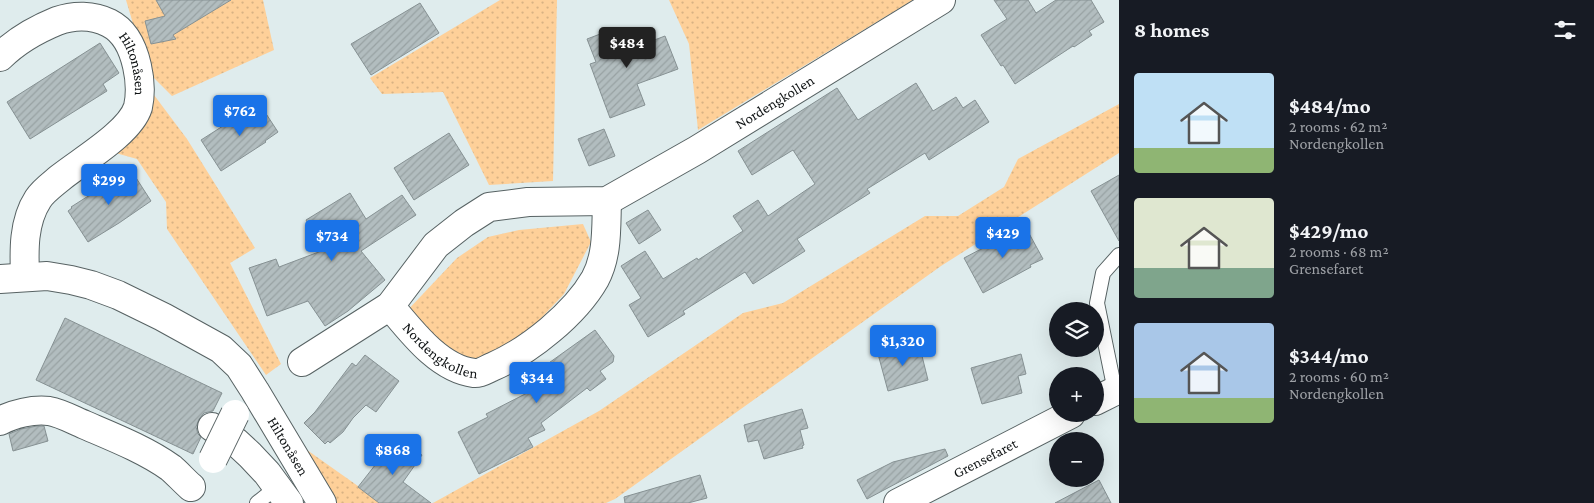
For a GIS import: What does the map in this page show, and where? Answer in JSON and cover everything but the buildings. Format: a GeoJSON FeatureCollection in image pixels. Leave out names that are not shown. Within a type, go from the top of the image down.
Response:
{"type":"FeatureCollection","features":[{"type":"Feature","properties":{"kind":"street","name":"Nordengkollen"},"geometry":{"type":"LineString","coordinates":[[302,362],[390,306],[436,245],[464,223],[489,207],[528,202],[607,201],[697,150],[941,0]]}},
{"type":"Feature","properties":{"kind":"street","name":"Hiltonåsen"},"geometry":{"type":"LineString","coordinates":[[0,57],[23,37],[39,29],[71,17],[89,16],[102,19],[116,27],[129,42],[135,56],[139,74],[140,92],[137,108],[132,119],[105,145],[72,168],[38,198],[30,215],[24,247],[13,278],[47,276],[91,285],[118,295],[163,317],[221,349],[239,366],[322,503]]}},
{"type":"Feature","properties":{"kind":"street","name":"Nordengkollen"},"geometry":{"type":"LineString","coordinates":[[390,306],[420,341],[454,368],[476,374],[504,361],[545,335],[572,309],[595,278],[605,247],[607,201]]}},
{"type":"Feature","properties":{"kind":"street"},"geometry":{"type":"LineString","coordinates":[[0,421],[13,415],[36,411],[48,411],[59,414],[114,437],[161,462],[172,470],[185,495],[213,459],[224,420],[255,391]]}},
{"type":"Feature","properties":{"kind":"street","name":"Hiltonåsen"},"geometry":{"type":"LineString","coordinates":[[224,420],[236,442],[267,473],[274,498]]}},
{"type":"Feature","properties":{"kind":"street","name":"Grensefaret"},"geometry":{"type":"LineString","coordinates":[[898,503],[1055,422]]}},
{"type":"Feature","properties":{"kind":"lane"},"geometry":{"type":"LineString","coordinates":[[1110,394],[1097,303],[1103,273],[1119,255]]}},
{"type":"Feature","properties":{"kind":"shaded area"},"geometry":{"type":"Polygon","coordinates":[[[126,0],[263,0],[274,50],[172,96],[147,71],[126,0]]]}},
{"type":"Feature","properties":{"kind":"shaded area"},"geometry":{"type":"Polygon","coordinates":[[[500,0],[557,0],[553,181],[489,185],[443,92],[382,94],[370,78],[500,0]]]}},
{"type":"Feature","properties":{"kind":"shaded area"},"geometry":{"type":"Polygon","coordinates":[[[669,0],[913,0],[698,130],[689,44],[669,0]]]}},
{"type":"Feature","properties":{"kind":"shaded area"},"geometry":{"type":"Polygon","coordinates":[[[154,95],[187,139],[255,248],[230,263],[281,364],[266,375],[167,229],[166,202],[137,159],[112,152],[154,95]]]}},
{"type":"Feature","properties":{"kind":"shaded area"},"geometry":{"type":"Polygon","coordinates":[[[1119,104],[1119,153],[941,266],[615,499],[606,503],[433,503],[599,411],[743,313],[783,303],[925,216],[958,216],[1004,187],[1018,159],[1119,104]]]}},
{"type":"Feature","properties":{"kind":"shaded area"},"geometry":{"type":"Polygon","coordinates":[[[583,224],[591,242],[564,294],[530,330],[484,360],[448,361],[404,314],[457,258],[488,237],[519,230],[583,224]]]}},
{"type":"Feature","properties":{"kind":"shaded area"},"geometry":{"type":"Polygon","coordinates":[[[307,450],[382,503],[336,503],[307,450]]]}}]}
